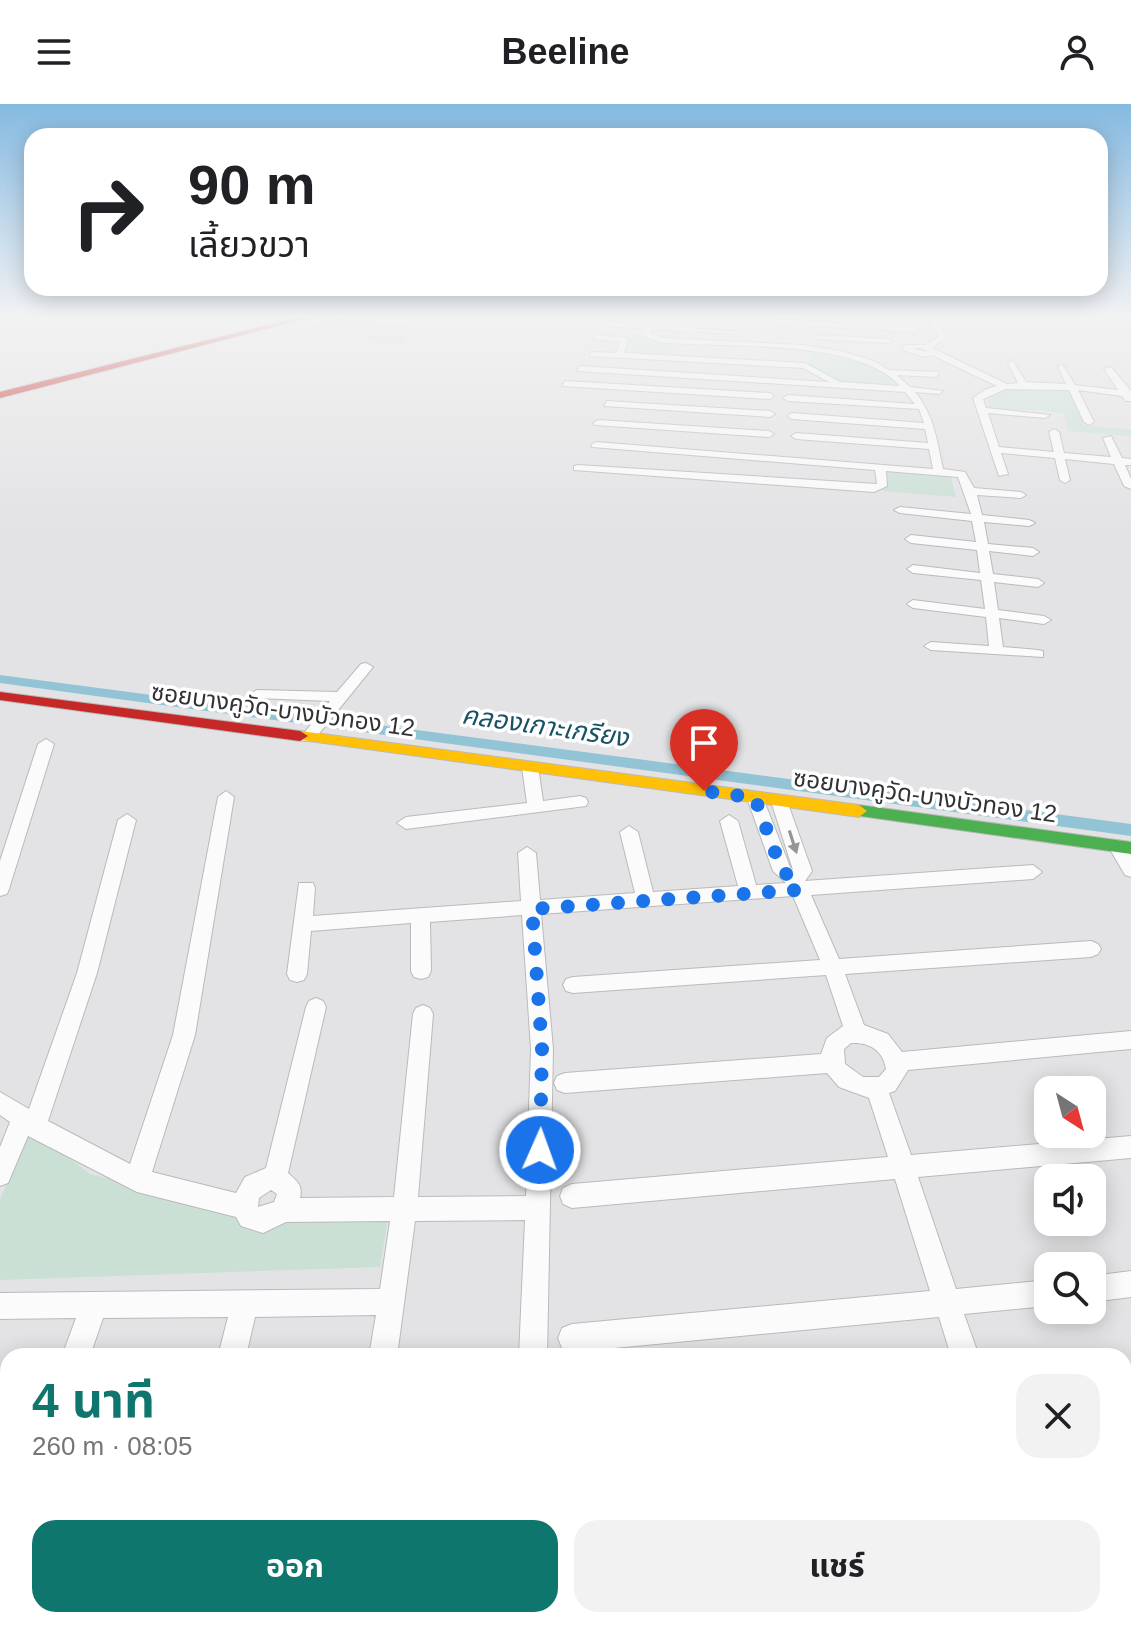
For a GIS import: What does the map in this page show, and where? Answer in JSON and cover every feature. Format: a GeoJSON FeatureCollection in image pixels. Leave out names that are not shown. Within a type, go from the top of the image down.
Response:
{"type":"FeatureCollection","features":[{"type":"Feature","properties":{"kind":"main road"},"geometry":{"type":"LineString","coordinates":[[0,395],[26,387]]}},
{"type":"Feature","properties":{"kind":"main road","name":"ซอยบางคูวัด-บางบัวทอง 12"},"geometry":{"type":"LineString","coordinates":[[0,696],[311,734],[530,767],[1124,847]]}},
{"type":"Feature","properties":{"kind":"street"},"geometry":{"type":"LineString","coordinates":[[619,387],[770,396]]}},
{"type":"Feature","properties":{"kind":"street"},"geometry":{"type":"LineString","coordinates":[[643,472],[670,387]]}},
{"type":"Feature","properties":{"kind":"street"},"geometry":{"type":"LineString","coordinates":[[878,387],[939,391]]}},
{"type":"Feature","properties":{"kind":"street"},"geometry":{"type":"LineString","coordinates":[[1000,387],[978,398],[1003,474]]}},
{"type":"Feature","properties":{"kind":"street"},"geometry":{"type":"LineString","coordinates":[[1050,387],[1129,397]]}},
{"type":"Feature","properties":{"kind":"street"},"geometry":{"type":"LineString","coordinates":[[909,389],[923,407],[938,470]]}},
{"type":"Feature","properties":{"kind":"street"},"geometry":{"type":"LineString","coordinates":[[1074,389],[1089,422]]}},
{"type":"Feature","properties":{"kind":"street"},"geometry":{"type":"LineString","coordinates":[[788,398],[923,407]]}},
{"type":"Feature","properties":{"kind":"street"},"geometry":{"type":"LineString","coordinates":[[607,404],[770,414]]}},
{"type":"Feature","properties":{"kind":"street"},"geometry":{"type":"LineString","coordinates":[[981,410],[1045,415]]}},
{"type":"Feature","properties":{"kind":"street"},"geometry":{"type":"LineString","coordinates":[[792,416],[929,426]]}},
{"type":"Feature","properties":{"kind":"street"},"geometry":{"type":"LineString","coordinates":[[598,423],[769,434]]}},
{"type":"Feature","properties":{"kind":"street"},"geometry":{"type":"LineString","coordinates":[[1054,432],[1065,480]]}},
{"type":"Feature","properties":{"kind":"street"},"geometry":{"type":"LineString","coordinates":[[796,436],[933,446]]}},
{"type":"Feature","properties":{"kind":"street"},"geometry":{"type":"LineString","coordinates":[[1108,438],[1129,486]]}},
{"type":"Feature","properties":{"kind":"street"},"geometry":{"type":"LineString","coordinates":[[596,445],[938,470],[967,478],[982,547],[996,650]]}},
{"type":"Feature","properties":{"kind":"street"},"geometry":{"type":"LineString","coordinates":[[996,450],[1131,462]]}},
{"type":"Feature","properties":{"kind":"street"},"geometry":{"type":"LineString","coordinates":[[578,468],[874,489],[882,486],[880,466]]}},
{"type":"Feature","properties":{"kind":"street"},"geometry":{"type":"LineString","coordinates":[[971,491],[1021,495]]}},
{"type":"Feature","properties":{"kind":"street"},"geometry":{"type":"LineString","coordinates":[[900,510],[1029,523]]}},
{"type":"Feature","properties":{"kind":"street"},"geometry":{"type":"LineString","coordinates":[[911,539],[1033,552]]}},
{"type":"Feature","properties":{"kind":"street"},"geometry":{"type":"LineString","coordinates":[[913,569],[1038,583]]}},
{"type":"Feature","properties":{"kind":"street"},"geometry":{"type":"LineString","coordinates":[[913,604],[1044,620]]}},
{"type":"Feature","properties":{"kind":"street"},"geometry":{"type":"LineString","coordinates":[[931,646],[1038,654]]}},
{"type":"Feature","properties":{"kind":"street"},"geometry":{"type":"LineString","coordinates":[[311,734],[366,667]]}},
{"type":"Feature","properties":{"kind":"street"},"geometry":{"type":"LineString","coordinates":[[257,694],[341,697]]}},
{"type":"Feature","properties":{"kind":"street"},"geometry":{"type":"LineString","coordinates":[[0,889],[46,744]]}},
{"type":"Feature","properties":{"kind":"street"},"geometry":{"type":"LineString","coordinates":[[530,767],[536,808]]}},
{"type":"Feature","properties":{"kind":"street"},"geometry":{"type":"LineString","coordinates":[[137,1180],[184,1035],[226,797]]}},
{"type":"Feature","properties":{"kind":"street"},"geometry":{"type":"LineString","coordinates":[[755,798],[782,871],[796,885],[833,968],[856,1033]]}},
{"type":"Feature","properties":{"kind":"street"},"geometry":{"type":"LineString","coordinates":[[779,801],[803,871],[796,885]]}},
{"type":"Feature","properties":{"kind":"street"},"geometry":{"type":"LineString","coordinates":[[406,823],[580,802]]}},
{"type":"Feature","properties":{"kind":"street"},"geometry":{"type":"LineString","coordinates":[[0,1175],[28,1124],[87,973],[127,820]]}},
{"type":"Feature","properties":{"kind":"street"},"geometry":{"type":"LineString","coordinates":[[729,821],[749,891]]}},
{"type":"Feature","properties":{"kind":"street"},"geometry":{"type":"LineString","coordinates":[[629,832],[646,899]]}},
{"type":"Feature","properties":{"kind":"street"},"geometry":{"type":"LineString","coordinates":[[1124,847],[1131,870]]}},
{"type":"Feature","properties":{"kind":"street"},"geometry":{"type":"LineString","coordinates":[[527,853],[542,1049],[533,1348]]}},
{"type":"Feature","properties":{"kind":"street"},"geometry":{"type":"LineString","coordinates":[[302,924],[532,909],[796,885],[1033,872]]}},
{"type":"Feature","properties":{"kind":"street"},"geometry":{"type":"LineString","coordinates":[[297,974],[306,888]]}},
{"type":"Feature","properties":{"kind":"street"},"geometry":{"type":"LineString","coordinates":[[420,916],[421,971]]}},
{"type":"Feature","properties":{"kind":"street"},"geometry":{"type":"LineString","coordinates":[[573,985],[1091,949]]}},
{"type":"Feature","properties":{"kind":"street"},"geometry":{"type":"LineString","coordinates":[[275,1178],[316,1007]]}},
{"type":"Feature","properties":{"kind":"street"},"geometry":{"type":"LineString","coordinates":[[384,1348],[405,1207],[423,1014]]}},
{"type":"Feature","properties":{"kind":"street"},"geometry":{"type":"LineString","coordinates":[[856,1033],[866,1034],[886,1044],[896,1062],[893,1079],[877,1089],[854,1086],[837,1072],[832,1063],[832,1045],[846,1034],[856,1033]]}},
{"type":"Feature","properties":{"kind":"street"},"geometry":{"type":"LineString","coordinates":[[896,1062],[1131,1040]]}},
{"type":"Feature","properties":{"kind":"street"},"geometry":{"type":"LineString","coordinates":[[565,1083],[832,1063]]}},
{"type":"Feature","properties":{"kind":"street"},"geometry":{"type":"LineString","coordinates":[[877,1089],[963,1348]]}},
{"type":"Feature","properties":{"kind":"street"},"geometry":{"type":"LineString","coordinates":[[0,1102],[28,1124],[78,1155],[137,1180],[195,1199],[244,1206],[256,1220],[271,1219],[284,1210],[538,1208]]}},
{"type":"Feature","properties":{"kind":"street"},"geometry":{"type":"LineString","coordinates":[[572,1196],[1131,1147]]}},
{"type":"Feature","properties":{"kind":"street"},"geometry":{"type":"LineString","coordinates":[[244,1206],[253,1186],[275,1178]]}},
{"type":"Feature","properties":{"kind":"street"},"geometry":{"type":"LineString","coordinates":[[275,1178],[290,1190],[284,1210]]}},
{"type":"Feature","properties":{"kind":"street"},"geometry":{"type":"LineString","coordinates":[[1106,1287],[1131,1284]]}},
{"type":"Feature","properties":{"kind":"street"},"geometry":{"type":"LineString","coordinates":[[572,1338],[1034,1295]]}},
{"type":"Feature","properties":{"kind":"street"},"geometry":{"type":"LineString","coordinates":[[234,1348],[245,1302]]}},
{"type":"Feature","properties":{"kind":"street"},"geometry":{"type":"LineString","coordinates":[[0,1306],[390,1302]]}},
{"type":"Feature","properties":{"kind":"street"},"geometry":{"type":"LineString","coordinates":[[79,1348],[95,1304]]}},
{"type":"Feature","properties":{"kind":"green space"},"geometry":{"type":"Polygon","coordinates":[[[1008,388],[1071,391],[1084,425],[1131,430],[1131,436],[1068,431],[1064,414],[1058,412],[989,409],[987,395],[1008,388]]]}},
{"type":"Feature","properties":{"kind":"green space"},"geometry":{"type":"Polygon","coordinates":[[[881,469],[950,474],[956,497],[883,491],[881,469]]]}},
{"type":"Feature","properties":{"kind":"green space"},"geometry":{"type":"Polygon","coordinates":[[[26,1135],[64,1154],[90,1174],[237,1210],[390,1207],[380,1267],[0,1280],[0,1200],[26,1135]]]}},
{"type":"Feature","properties":{"kind":"waterway","name":"คลองเกาะเกรียง"},"geometry":{"type":"LineString","coordinates":[[0,679],[1131,830]]}},
{"type":"Feature","properties":{"kind":"traffic: fast"},"geometry":{"type":"LineString","coordinates":[[859,811],[1131,848]]}},
{"type":"Feature","properties":{"kind":"traffic: slow"},"geometry":{"type":"LineString","coordinates":[[300,736],[859,811]]}},
{"type":"Feature","properties":{"kind":"traffic: jam"},"geometry":{"type":"LineString","coordinates":[[0,395],[31,387]]}},
{"type":"Feature","properties":{"kind":"traffic: jam"},"geometry":{"type":"LineString","coordinates":[[0,696],[300,736]]}},
{"type":"Feature","properties":{"kind":"route"},"geometry":{"type":"LineString","coordinates":[[540,1150],[542,1049],[532,909],[749,891],[798,890],[795,880],[782,871],[755,798],[704,791]]}}]}
